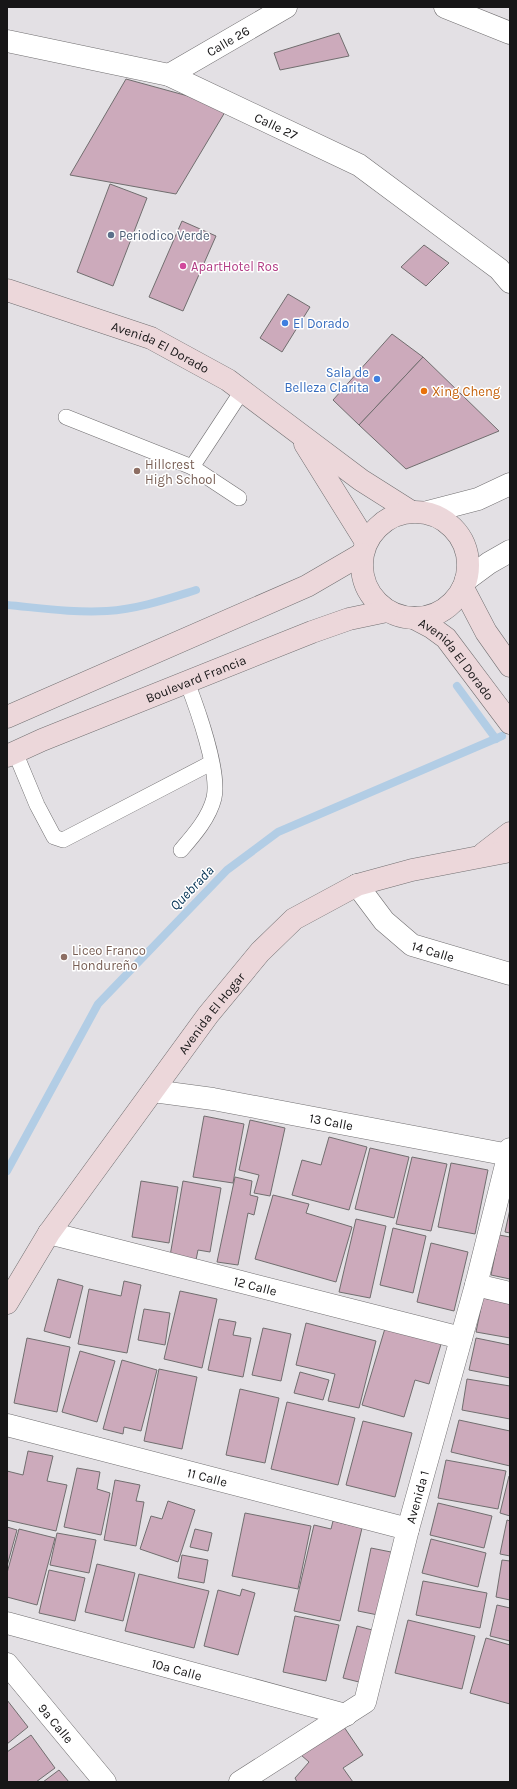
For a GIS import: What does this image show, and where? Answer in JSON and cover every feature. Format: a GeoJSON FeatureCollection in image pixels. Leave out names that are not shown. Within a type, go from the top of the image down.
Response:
{"type":"FeatureCollection","features":[{"type":"Feature","properties":{"kind":"street","name":"Calle 26"},"geometry":{"type":"LineString","coordinates":[[169,75],[286,7]]}},
{"type":"Feature","properties":{"kind":"street"},"geometry":{"type":"LineString","coordinates":[[445,7],[510,33]]}},
{"type":"Feature","properties":{"kind":"street","name":"Calle 27"},"geometry":{"type":"LineString","coordinates":[[7,41],[169,75],[359,165],[500,269],[510,282]]}},
{"type":"Feature","properties":{"kind":"street","name":"Avenida El Dorado"},"geometry":{"type":"LineString","coordinates":[[7,290],[151,338],[228,380],[361,480],[419,512]]}},
{"type":"Feature","properties":{"kind":"street","name":"Avenida El Dorado"},"geometry":{"type":"LineString","coordinates":[[298,433],[364,548]]}},
{"type":"Feature","properties":{"kind":"street"},"geometry":{"type":"LineString","coordinates":[[510,484],[478,499],[419,512],[397,514],[384,521],[374,530],[364,548],[361,570],[366,586],[374,600],[387,610],[400,616],[414,618],[429,616],[443,610],[455,600],[465,584],[489,563],[510,551]]}},
{"type":"Feature","properties":{"kind":"street"},"geometry":{"type":"LineString","coordinates":[[419,512],[444,519],[460,536],[465,546],[469,563],[465,584],[486,632],[510,666]]}},
{"type":"Feature","properties":{"kind":"street"},"geometry":{"type":"LineString","coordinates":[[7,717],[307,586],[364,548]]}},
{"type":"Feature","properties":{"kind":"street","name":"Boulevard Francia"},"geometry":{"type":"LineString","coordinates":[[11,754],[187,682],[349,619],[387,610]]}},
{"type":"Feature","properties":{"kind":"street","name":"Avenida El Dorado"},"geometry":{"type":"LineString","coordinates":[[414,618],[431,627],[446,638],[510,723]]}},
{"type":"Feature","properties":{"kind":"street"},"geometry":{"type":"LineString","coordinates":[[466,860],[488,852],[510,833]]}},
{"type":"Feature","properties":{"kind":"street","name":"Avenida El Hogar"},"geometry":{"type":"LineString","coordinates":[[7,1303],[49,1234],[208,1015],[260,952],[294,919],[357,885],[412,870],[510,851]]}},
{"type":"Feature","properties":{"kind":"street","name":"14 Calle"},"geometry":{"type":"LineString","coordinates":[[357,885],[384,921],[412,945],[510,974]]}},
{"type":"Feature","properties":{"kind":"street","name":"13 Calle"},"geometry":{"type":"LineString","coordinates":[[153,1091],[213,1099],[509,1152]]}},
{"type":"Feature","properties":{"kind":"street","name":"Avenida 1"},"geometry":{"type":"LineString","coordinates":[[240,1782],[365,1702],[408,1529],[476,1285],[509,1152]]}},
{"type":"Feature","properties":{"kind":"street","name":"12 Calle"},"geometry":{"type":"LineString","coordinates":[[49,1234],[461,1338]]}},
{"type":"Feature","properties":{"kind":"street"},"geometry":{"type":"LineString","coordinates":[[476,1285],[510,1293]]}},
{"type":"Feature","properties":{"kind":"street","name":"11 Calle"},"geometry":{"type":"LineString","coordinates":[[7,1425],[408,1529]]}},
{"type":"Feature","properties":{"kind":"street","name":"10a Calle"},"geometry":{"type":"LineString","coordinates":[[7,1623],[346,1715]]}},
{"type":"Feature","properties":{"kind":"street","name":"9a Calle"},"geometry":{"type":"LineString","coordinates":[[7,1664],[105,1782]]}},
{"type":"Feature","properties":{"kind":"lane"},"geometry":{"type":"LineString","coordinates":[[192,468],[242,391]]}},
{"type":"Feature","properties":{"kind":"lane"},"geometry":{"type":"LineString","coordinates":[[66,417],[192,468],[239,498]]}},
{"type":"Feature","properties":{"kind":"lane"},"geometry":{"type":"LineString","coordinates":[[181,850],[192,838],[207,815],[214,798],[216,782],[200,716],[187,682]]}},
{"type":"Feature","properties":{"kind":"lane"},"geometry":{"type":"LineString","coordinates":[[11,754],[54,837],[63,840],[211,763]]}},
{"type":"Feature","properties":{"kind":"building"},"geometry":{"type":"Polygon","coordinates":[[[339,33],[349,56],[280,70],[274,53],[339,33]]]}},
{"type":"Feature","properties":{"kind":"building"},"geometry":{"type":"Polygon","coordinates":[[[126,79],[228,107],[176,194],[70,175],[126,79]]]}},
{"type":"Feature","properties":{"kind":"building","name":"Periodico Verde"},"geometry":{"type":"Polygon","coordinates":[[[110,184],[147,198],[113,286],[77,272],[110,184]]]}},
{"type":"Feature","properties":{"kind":"building","name":"ApartHotel Ros"},"geometry":{"type":"Polygon","coordinates":[[[182,221],[216,236],[183,311],[149,297],[182,221]]]}},
{"type":"Feature","properties":{"kind":"building"},"geometry":{"type":"Polygon","coordinates":[[[424,245],[449,263],[426,286],[401,267],[424,245]]]}},
{"type":"Feature","properties":{"kind":"building","name":"El Dorado"},"geometry":{"type":"Polygon","coordinates":[[[288,294],[310,307],[282,352],[260,338],[288,294]]]}},
{"type":"Feature","properties":{"kind":"building","name":"Sala de Belleza Clarita"},"geometry":{"type":"Polygon","coordinates":[[[392,334],[423,357],[359,425],[333,400],[392,334]]]}},
{"type":"Feature","properties":{"kind":"building","name":"Xing Cheng"},"geometry":{"type":"Polygon","coordinates":[[[423,357],[499,431],[406,469],[359,425],[423,357]]]}},
{"type":"Feature","properties":{"kind":"building"},"geometry":{"type":"Polygon","coordinates":[[[204,1116],[244,1124],[233,1183],[193,1177],[204,1116]]]}},
{"type":"Feature","properties":{"kind":"building"},"geometry":{"type":"Polygon","coordinates":[[[250,1120],[285,1128],[270,1196],[254,1193],[259,1175],[239,1170],[250,1120]]]}},
{"type":"Feature","properties":{"kind":"building"},"geometry":{"type":"Polygon","coordinates":[[[329,1137],[367,1147],[349,1210],[292,1195],[302,1160],[321,1165],[329,1137]]]}},
{"type":"Feature","properties":{"kind":"building"},"geometry":{"type":"Polygon","coordinates":[[[370,1148],[409,1157],[394,1218],[355,1209],[370,1148]]]}},
{"type":"Feature","properties":{"kind":"building"},"geometry":{"type":"Polygon","coordinates":[[[412,1157],[447,1164],[431,1231],[396,1224],[412,1157]]]}},
{"type":"Feature","properties":{"kind":"building"},"geometry":{"type":"Polygon","coordinates":[[[451,1163],[488,1170],[475,1234],[438,1227],[451,1163]]]}},
{"type":"Feature","properties":{"kind":"building"},"geometry":{"type":"Polygon","coordinates":[[[235,1177],[252,1181],[250,1195],[258,1197],[254,1215],[248,1213],[238,1265],[217,1262],[235,1177]]]}},
{"type":"Feature","properties":{"kind":"building"},"geometry":{"type":"Polygon","coordinates":[[[141,1181],[178,1187],[169,1243],[132,1237],[141,1181]]]}},
{"type":"Feature","properties":{"kind":"building"},"geometry":{"type":"Polygon","coordinates":[[[183,1181],[221,1188],[210,1252],[198,1250],[196,1260],[170,1256],[183,1181]]]}},
{"type":"Feature","properties":{"kind":"building"},"geometry":{"type":"Polygon","coordinates":[[[273,1195],[309,1204],[306,1213],[352,1227],[336,1282],[255,1259],[273,1195]]]}},
{"type":"Feature","properties":{"kind":"building"},"geometry":{"type":"Polygon","coordinates":[[[510,1209],[510,1233],[505,1232],[510,1209]]]}},
{"type":"Feature","properties":{"kind":"building"},"geometry":{"type":"Polygon","coordinates":[[[356,1219],[386,1226],[370,1298],[339,1292],[356,1219]]]}},
{"type":"Feature","properties":{"kind":"building"},"geometry":{"type":"Polygon","coordinates":[[[393,1228],[426,1236],[413,1293],[380,1285],[393,1228]]]}},
{"type":"Feature","properties":{"kind":"building"},"geometry":{"type":"Polygon","coordinates":[[[499,1235],[510,1237],[510,1279],[491,1275],[499,1235]]]}},
{"type":"Feature","properties":{"kind":"building"},"geometry":{"type":"Polygon","coordinates":[[[431,1243],[468,1252],[454,1311],[417,1302],[431,1243]]]}},
{"type":"Feature","properties":{"kind":"building"},"geometry":{"type":"Polygon","coordinates":[[[58,1279],[83,1286],[70,1338],[44,1331],[58,1279]]]}},
{"type":"Feature","properties":{"kind":"building"},"geometry":{"type":"Polygon","coordinates":[[[124,1281],[141,1285],[127,1353],[78,1344],[89,1289],[121,1296],[124,1281]]]}},
{"type":"Feature","properties":{"kind":"building"},"geometry":{"type":"Polygon","coordinates":[[[180,1291],[217,1299],[202,1368],[164,1359],[180,1291]]]}},
{"type":"Feature","properties":{"kind":"building"},"geometry":{"type":"Polygon","coordinates":[[[483,1298],[510,1303],[510,1338],[476,1332],[483,1298]]]}},
{"type":"Feature","properties":{"kind":"building"},"geometry":{"type":"Polygon","coordinates":[[[144,1309],[170,1313],[165,1345],[138,1340],[144,1309]]]}},
{"type":"Feature","properties":{"kind":"building"},"geometry":{"type":"Polygon","coordinates":[[[219,1319],[236,1322],[233,1335],[251,1338],[243,1377],[208,1370],[219,1319]]]}},
{"type":"Feature","properties":{"kind":"building"},"geometry":{"type":"Polygon","coordinates":[[[306,1323],[376,1341],[359,1408],[328,1401],[335,1374],[296,1365],[306,1323]]]}},
{"type":"Feature","properties":{"kind":"building"},"geometry":{"type":"Polygon","coordinates":[[[386,1325],[442,1341],[429,1384],[415,1380],[404,1417],[362,1405],[386,1325]]]}},
{"type":"Feature","properties":{"kind":"building"},"geometry":{"type":"Polygon","coordinates":[[[263,1328],[291,1334],[281,1381],[252,1375],[263,1328]]]}},
{"type":"Feature","properties":{"kind":"building"},"geometry":{"type":"Polygon","coordinates":[[[27,1338],[70,1347],[57,1412],[14,1403],[27,1338]]]}},
{"type":"Feature","properties":{"kind":"building"},"geometry":{"type":"Polygon","coordinates":[[[476,1338],[510,1345],[510,1378],[469,1370],[476,1338]]]}},
{"type":"Feature","properties":{"kind":"building"},"geometry":{"type":"Polygon","coordinates":[[[80,1351],[115,1361],[97,1422],[62,1412],[80,1351]]]}},
{"type":"Feature","properties":{"kind":"building"},"geometry":{"type":"Polygon","coordinates":[[[122,1360],[157,1370],[141,1431],[124,1427],[123,1434],[103,1429],[122,1360]]]}},
{"type":"Feature","properties":{"kind":"building"},"geometry":{"type":"Polygon","coordinates":[[[159,1369],[197,1377],[182,1449],[144,1441],[159,1369]]]}},
{"type":"Feature","properties":{"kind":"building"},"geometry":{"type":"Polygon","coordinates":[[[300,1372],[329,1380],[323,1400],[294,1393],[300,1372]]]}},
{"type":"Feature","properties":{"kind":"building"},"geometry":{"type":"Polygon","coordinates":[[[467,1379],[510,1386],[510,1419],[462,1410],[467,1379]]]}},
{"type":"Feature","properties":{"kind":"building"},"geometry":{"type":"Polygon","coordinates":[[[240,1389],[279,1398],[265,1463],[226,1455],[240,1389]]]}},
{"type":"Feature","properties":{"kind":"building"},"geometry":{"type":"Polygon","coordinates":[[[287,1402],[355,1418],[338,1485],[271,1469],[287,1402]]]}},
{"type":"Feature","properties":{"kind":"building"},"geometry":{"type":"Polygon","coordinates":[[[459,1420],[510,1431],[510,1466],[451,1452],[459,1420]]]}},
{"type":"Feature","properties":{"kind":"building"},"geometry":{"type":"Polygon","coordinates":[[[363,1421],[412,1433],[395,1497],[346,1485],[363,1421]]]}},
{"type":"Feature","properties":{"kind":"building"},"geometry":{"type":"Polygon","coordinates":[[[28,1451],[53,1456],[47,1481],[67,1485],[56,1531],[7,1520],[7,1471],[23,1475],[28,1451]]]}},
{"type":"Feature","properties":{"kind":"building"},"geometry":{"type":"Polygon","coordinates":[[[446,1460],[506,1471],[498,1509],[438,1498],[446,1460]]]}},
{"type":"Feature","properties":{"kind":"building"},"geometry":{"type":"Polygon","coordinates":[[[77,1468],[100,1472],[97,1489],[110,1493],[101,1535],[64,1527],[77,1468]]]}},
{"type":"Feature","properties":{"kind":"building"},"geometry":{"type":"Polygon","coordinates":[[[510,1476],[510,1516],[500,1513],[510,1476]]]}},
{"type":"Feature","properties":{"kind":"building"},"geometry":{"type":"Polygon","coordinates":[[[115,1480],[140,1485],[136,1501],[144,1502],[136,1546],[104,1540],[115,1480]]]}},
{"type":"Feature","properties":{"kind":"building"},"geometry":{"type":"Polygon","coordinates":[[[168,1501],[195,1510],[178,1562],[140,1549],[151,1516],[162,1519],[168,1501]]]}},
{"type":"Feature","properties":{"kind":"building"},"geometry":{"type":"Polygon","coordinates":[[[438,1503],[492,1516],[484,1548],[430,1535],[438,1503]]]}},
{"type":"Feature","properties":{"kind":"building"},"geometry":{"type":"Polygon","coordinates":[[[245,1513],[311,1526],[298,1589],[232,1576],[245,1513]]]}},
{"type":"Feature","properties":{"kind":"building"},"geometry":{"type":"Polygon","coordinates":[[[507,1520],[510,1521],[510,1556],[500,1554],[507,1520]]]}},
{"type":"Feature","properties":{"kind":"building"},"geometry":{"type":"Polygon","coordinates":[[[333,1521],[362,1528],[340,1621],[294,1611],[314,1525],[331,1529],[333,1521]]]}},
{"type":"Feature","properties":{"kind":"building"},"geometry":{"type":"Polygon","coordinates":[[[7,1527],[17,1530],[7,1566],[7,1527]]]}},
{"type":"Feature","properties":{"kind":"building"},"geometry":{"type":"Polygon","coordinates":[[[19,1529],[55,1538],[37,1605],[7,1597],[7,1573],[19,1529]]]}},
{"type":"Feature","properties":{"kind":"building"},"geometry":{"type":"Polygon","coordinates":[[[195,1529],[212,1533],[208,1551],[190,1547],[195,1529]]]}},
{"type":"Feature","properties":{"kind":"building"},"geometry":{"type":"Polygon","coordinates":[[[57,1533],[96,1540],[89,1573],[50,1565],[57,1533]]]}},
{"type":"Feature","properties":{"kind":"building"},"geometry":{"type":"Polygon","coordinates":[[[431,1539],[486,1553],[478,1587],[422,1573],[431,1539]]]}},
{"type":"Feature","properties":{"kind":"building"},"geometry":{"type":"Polygon","coordinates":[[[371,1548],[396,1553],[383,1616],[358,1611],[371,1548]]]}},
{"type":"Feature","properties":{"kind":"building"},"geometry":{"type":"Polygon","coordinates":[[[182,1555],[208,1560],[204,1583],[178,1578],[182,1555]]]}},
{"type":"Feature","properties":{"kind":"building"},"geometry":{"type":"Polygon","coordinates":[[[502,1560],[510,1561],[510,1600],[496,1597],[502,1560]]]}},
{"type":"Feature","properties":{"kind":"building"},"geometry":{"type":"Polygon","coordinates":[[[97,1564],[135,1573],[123,1621],[85,1612],[97,1564]]]}},
{"type":"Feature","properties":{"kind":"building"},"geometry":{"type":"Polygon","coordinates":[[[49,1570],[85,1578],[75,1621],[39,1613],[49,1570]]]}},
{"type":"Feature","properties":{"kind":"building"},"geometry":{"type":"Polygon","coordinates":[[[139,1574],[209,1591],[194,1648],[125,1631],[139,1574]]]}},
{"type":"Feature","properties":{"kind":"building"},"geometry":{"type":"Polygon","coordinates":[[[423,1581],[487,1593],[480,1628],[416,1615],[423,1581]]]}},
{"type":"Feature","properties":{"kind":"building"},"geometry":{"type":"Polygon","coordinates":[[[242,1589],[255,1593],[238,1655],[204,1646],[218,1590],[240,1596],[242,1589]]]}},
{"type":"Feature","properties":{"kind":"building"},"geometry":{"type":"Polygon","coordinates":[[[497,1605],[510,1608],[510,1641],[490,1636],[497,1605]]]}},
{"type":"Feature","properties":{"kind":"building"},"geometry":{"type":"Polygon","coordinates":[[[295,1616],[339,1625],[326,1681],[283,1672],[295,1616]]]}},
{"type":"Feature","properties":{"kind":"building"},"geometry":{"type":"Polygon","coordinates":[[[408,1620],[475,1636],[462,1689],[395,1673],[408,1620]]]}},
{"type":"Feature","properties":{"kind":"building"},"geometry":{"type":"Polygon","coordinates":[[[357,1626],[380,1632],[367,1684],[343,1678],[357,1626]]]}},
{"type":"Feature","properties":{"kind":"building"},"geometry":{"type":"Polygon","coordinates":[[[486,1638],[510,1645],[510,1704],[470,1693],[486,1638]]]}},
{"type":"Feature","properties":{"kind":"building"},"geometry":{"type":"Polygon","coordinates":[[[7,1700],[28,1727],[7,1744],[7,1700]]]}},
{"type":"Feature","properties":{"kind":"building"},"geometry":{"type":"Polygon","coordinates":[[[344,1727],[363,1755],[343,1768],[353,1782],[297,1782],[295,1778],[309,1762],[301,1755],[344,1727]]]}},
{"type":"Feature","properties":{"kind":"building"},"geometry":{"type":"Polygon","coordinates":[[[31,1735],[55,1768],[36,1782],[7,1782],[7,1752],[31,1735]]]}},
{"type":"Feature","properties":{"kind":"building"},"geometry":{"type":"Polygon","coordinates":[[[59,1770],[69,1782],[43,1782],[59,1770]]]}},
{"type":"Feature","properties":{"kind":"waterway"},"geometry":{"type":"LineString","coordinates":[[7,605],[70,611],[107,611],[141,606],[196,590]]}},
{"type":"Feature","properties":{"kind":"waterway"},"geometry":{"type":"LineString","coordinates":[[457,686],[496,739]]}},
{"type":"Feature","properties":{"kind":"waterway","name":"Quebrada"},"geometry":{"type":"LineString","coordinates":[[7,1171],[98,1004],[227,870],[278,832],[502,736]]}},
{"type":"Feature","properties":{"kind":"place","name":"Periodico Verde"},"geometry":{"type":"Point","coordinates":[111,235]}},
{"type":"Feature","properties":{"kind":"place","name":"ApartHotel Ros"},"geometry":{"type":"Point","coordinates":[183,266]}},
{"type":"Feature","properties":{"kind":"place","name":"El Dorado"},"geometry":{"type":"Point","coordinates":[285,323]}},
{"type":"Feature","properties":{"kind":"place","name":"Sala de Belleza Clarita"},"geometry":{"type":"Point","coordinates":[377,379]}},
{"type":"Feature","properties":{"kind":"place","name":"Xing Cheng"},"geometry":{"type":"Point","coordinates":[424,391]}},
{"type":"Feature","properties":{"kind":"place","name":"Hillcrest High School"},"geometry":{"type":"Point","coordinates":[137,471]}},
{"type":"Feature","properties":{"kind":"place","name":"Liceo Franco Hondureño"},"geometry":{"type":"Point","coordinates":[64,957]}}]}
